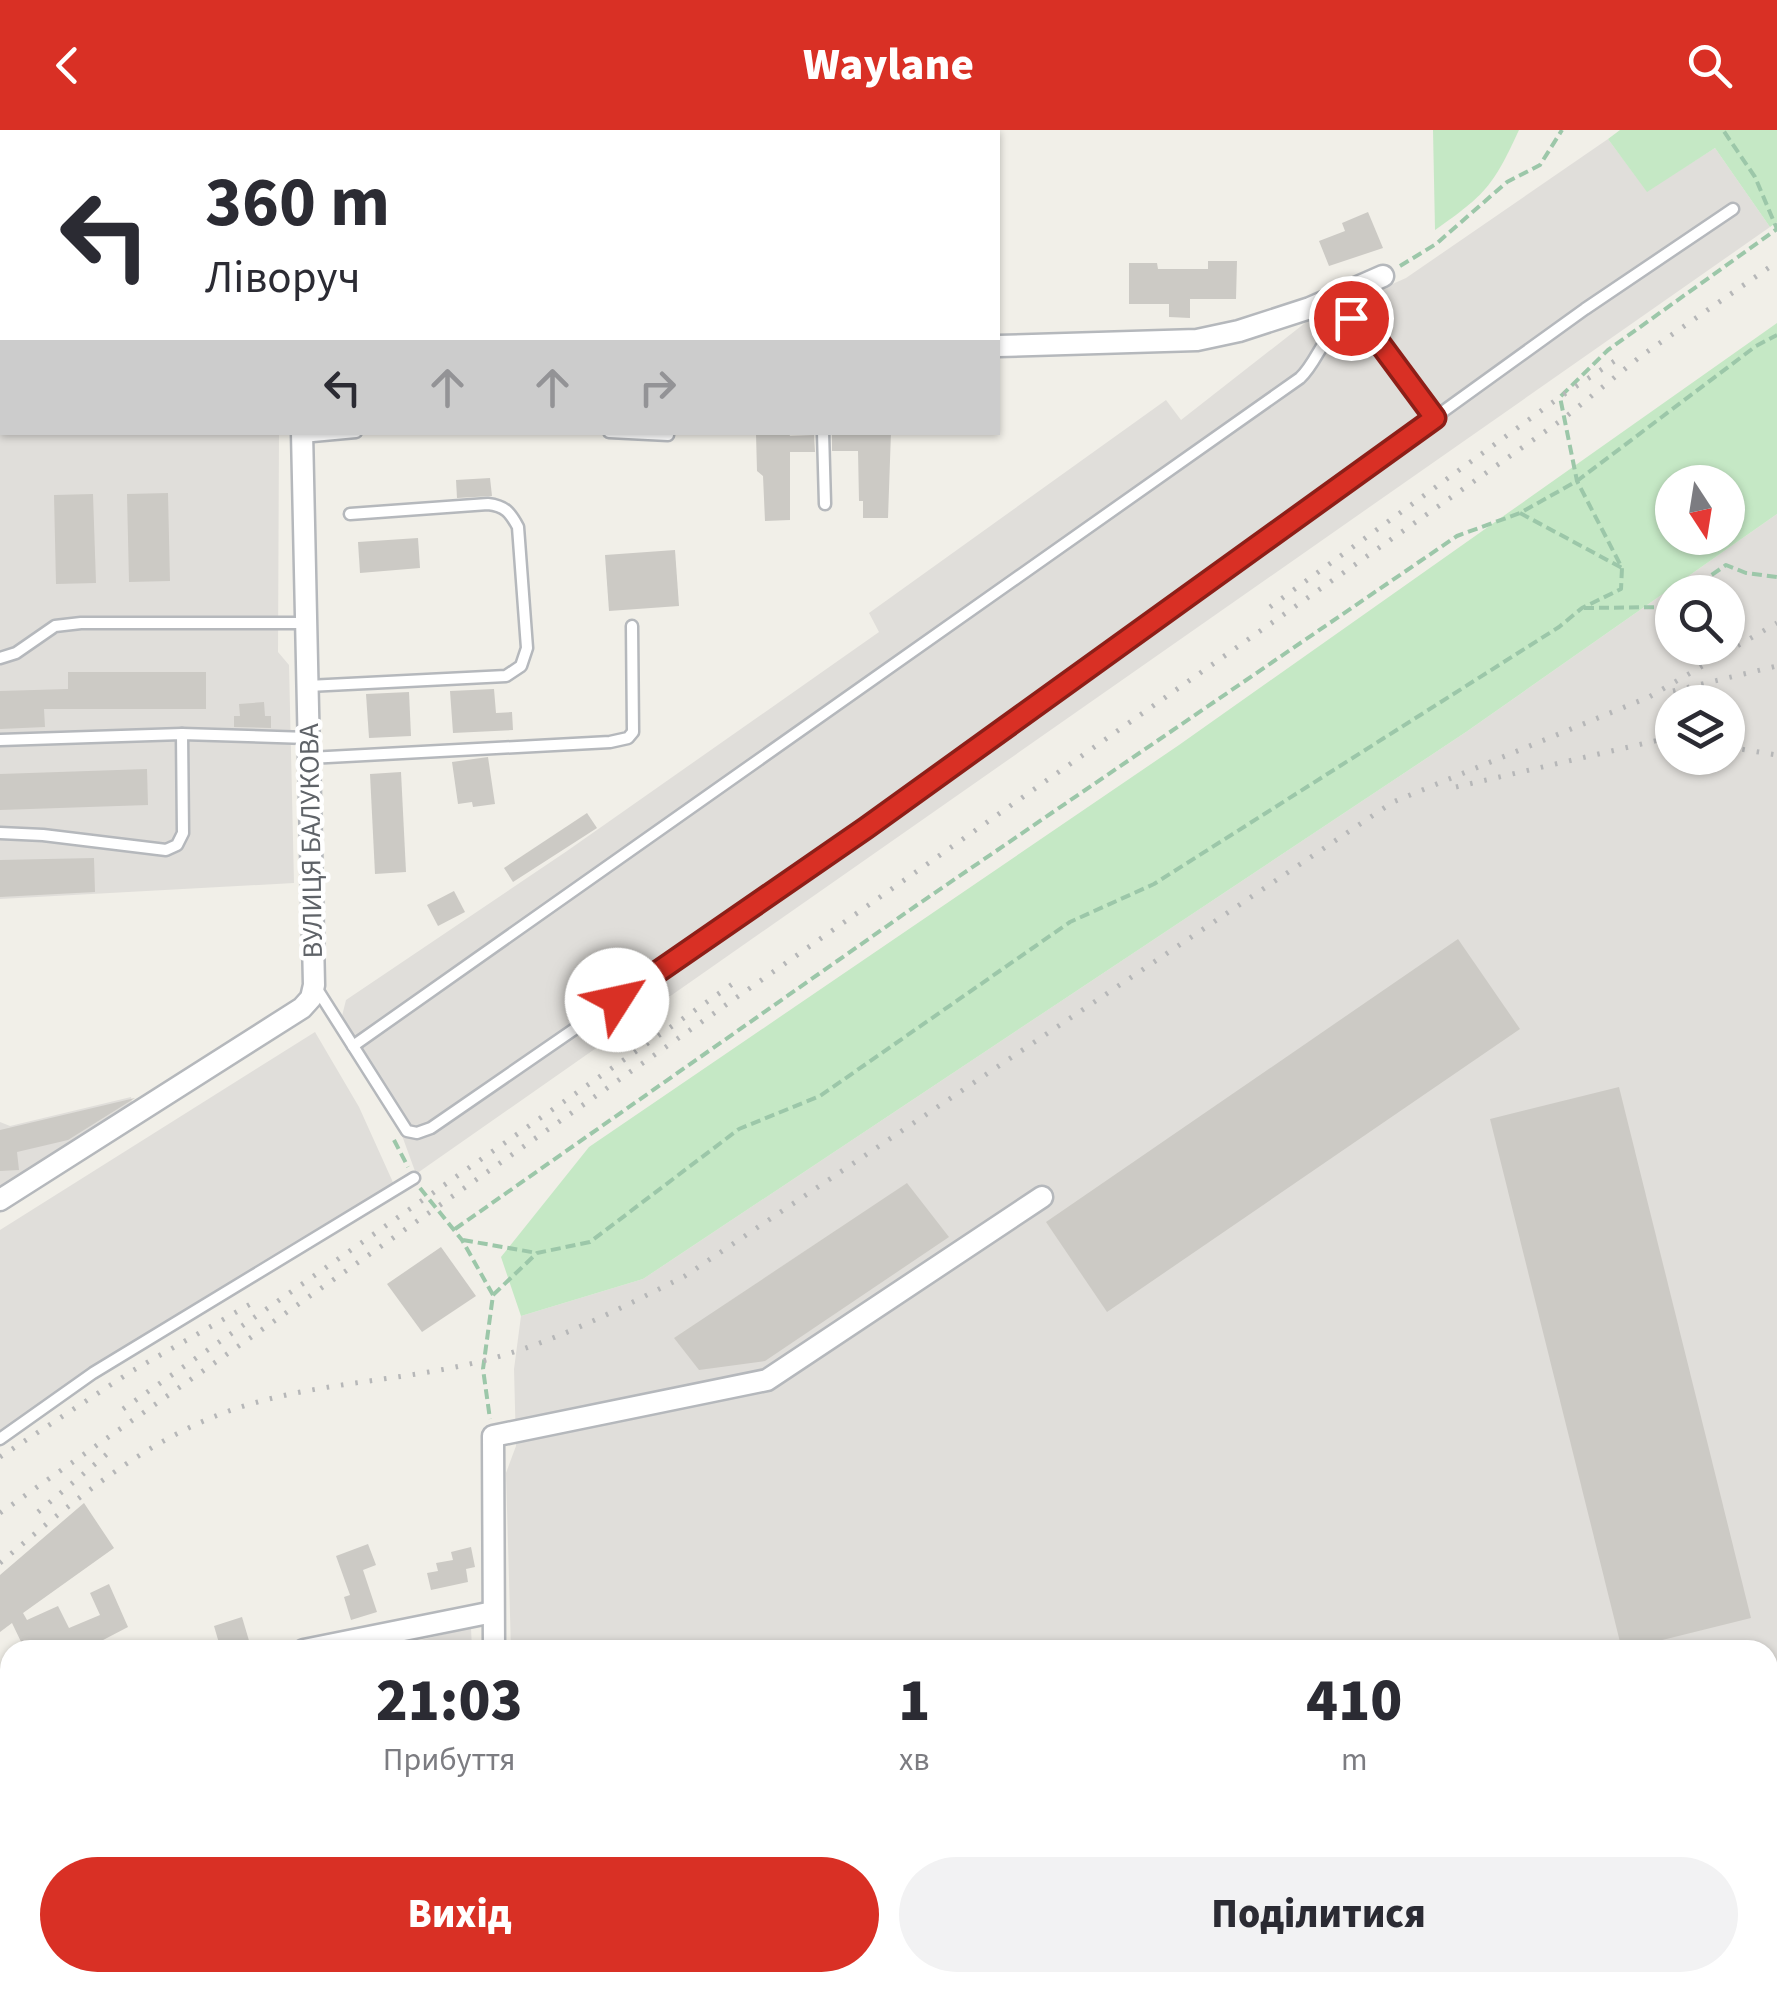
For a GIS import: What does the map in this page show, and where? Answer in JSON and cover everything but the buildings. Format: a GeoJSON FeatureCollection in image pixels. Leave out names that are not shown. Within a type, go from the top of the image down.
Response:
{"type":"FeatureCollection","features":[{"type":"Feature","properties":{"kind":"street"},"geometry":{"type":"LineString","coordinates":[[1000,346],[1198,340],[1238,332],[1310,308],[1383,276]]}},
{"type":"Feature","properties":{"kind":"street","name":"ВУЛИЦЯ БАЛУКОВА"},"geometry":{"type":"LineString","coordinates":[[0,1200],[302,1008],[310,998],[314,985],[302,435]]}},
{"type":"Feature","properties":{"kind":"street"},"geometry":{"type":"LineString","coordinates":[[494,1640],[493,1436],[767,1380],[1042,1197]]}},
{"type":"Feature","properties":{"kind":"street"},"geometry":{"type":"LineString","coordinates":[[354,1640],[493,1612]]}},
{"type":"Feature","properties":{"kind":"lane"},"geometry":{"type":"LineString","coordinates":[[314,985],[407,1131],[417,1133],[431,1128],[866,828],[1585,309],[1733,209]]}},
{"type":"Feature","properties":{"kind":"lane"},"geometry":{"type":"LineString","coordinates":[[353,1046],[1300,378],[1313,366],[1338,324],[1351,318],[1364,322],[1435,418]]}},
{"type":"Feature","properties":{"kind":"lane"},"geometry":{"type":"LineString","coordinates":[[823,435],[825,504]]}},
{"type":"Feature","properties":{"kind":"lane"},"geometry":{"type":"LineString","coordinates":[[308,686],[506,676],[521,666],[527,648],[518,527],[512,514],[502,506],[350,514]]}},
{"type":"Feature","properties":{"kind":"lane"},"geometry":{"type":"LineString","coordinates":[[0,658],[16,653],[55,626],[81,622],[306,623]]}},
{"type":"Feature","properties":{"kind":"lane"},"geometry":{"type":"LineString","coordinates":[[0,740],[182,734],[309,748],[610,742],[628,738],[633,732],[632,626]]}},
{"type":"Feature","properties":{"kind":"lane"},"geometry":{"type":"LineString","coordinates":[[0,833],[43,834],[166,850],[177,845],[183,833],[182,734]]}},
{"type":"Feature","properties":{"kind":"lane"},"geometry":{"type":"LineString","coordinates":[[0,1439],[94,1373],[414,1178]]}},
{"type":"Feature","properties":{"kind":"path"},"geometry":{"type":"LineString","coordinates":[[1383,276],[1436,244],[1506,182],[1540,165],[1562,130]]}},
{"type":"Feature","properties":{"kind":"path"},"geometry":{"type":"LineString","coordinates":[[462,1240],[538,1252],[590,1242],[739,1128],[820,1096],[1070,922],[1154,884],[1559,628],[1582,608],[1621,589],[1622,568],[1577,481],[1560,396],[1608,350],[1777,229],[1754,177],[1723,130]]}},
{"type":"Feature","properties":{"kind":"path"},"geometry":{"type":"LineString","coordinates":[[455,1230],[917,905],[1458,536],[1520,513],[1577,481],[1756,346],[1777,335]]}},
{"type":"Feature","properties":{"kind":"path"},"geometry":{"type":"LineString","coordinates":[[1520,513],[1622,568]]}},
{"type":"Feature","properties":{"kind":"path"},"geometry":{"type":"LineString","coordinates":[[1712,575],[1726,565],[1746,573],[1777,577]]}},
{"type":"Feature","properties":{"kind":"path"},"geometry":{"type":"LineString","coordinates":[[1582,608],[1655,608]]}},
{"type":"Feature","properties":{"kind":"path"},"geometry":{"type":"LineString","coordinates":[[390,1134],[414,1178],[462,1240],[493,1294],[482,1368],[493,1436]]}},
{"type":"Feature","properties":{"kind":"path"},"geometry":{"type":"LineString","coordinates":[[493,1294],[538,1252]]}},
{"type":"Feature","properties":{"kind":"shaded area"},"geometry":{"type":"Polygon","coordinates":[[[1608,139],[1647,191],[1715,148],[1770,227],[416,1174],[388,1097],[342,1016],[346,1000],[879,632],[869,613],[1166,400],[1181,420],[1305,323],[1406,278],[1608,139]]]}},
{"type":"Feature","properties":{"kind":"shaded area"},"geometry":{"type":"Polygon","coordinates":[[[0,435],[279,435],[278,652],[289,665],[294,883],[0,899],[0,435]]]}},
{"type":"Feature","properties":{"kind":"shaded area"},"geometry":{"type":"Polygon","coordinates":[[[1777,514],[1777,1640],[511,1640],[506,1473],[516,1446],[514,1369],[521,1316],[643,1279],[1466,732],[1655,600],[1655,665],[1745,665],[1745,575],[1690,575],[1719,555],[1745,555],[1745,536],[1777,514]]]}},
{"type":"Feature","properties":{"kind":"shaded area"},"geometry":{"type":"Polygon","coordinates":[[[315,1032],[359,1107],[396,1189],[89,1368],[0,1431],[0,1230],[315,1032]]]}},
{"type":"Feature","properties":{"kind":"shaded area"},"geometry":{"type":"Polygon","coordinates":[[[131,1097],[134,1112],[0,1192],[0,1122],[10,1126],[131,1097]]]}},
{"type":"Feature","properties":{"kind":"shaded area"},"geometry":{"type":"Polygon","coordinates":[[[471,1628],[472,1640],[420,1640],[471,1628]]]}},
{"type":"Feature","properties":{"kind":"green space"},"geometry":{"type":"Polygon","coordinates":[[[1433,130],[1519,130],[1486,188],[1435,230],[1433,130]]]}},
{"type":"Feature","properties":{"kind":"green space"},"geometry":{"type":"Polygon","coordinates":[[[1620,130],[1777,130],[1777,222],[1770,227],[1715,148],[1647,192],[1608,139],[1620,130]]]}},
{"type":"Feature","properties":{"kind":"green space"},"geometry":{"type":"Polygon","coordinates":[[[1777,323],[1777,514],[1745,536],[1745,465],[1655,465],[1655,555],[1719,555],[1690,575],[1655,575],[1655,600],[1466,732],[643,1279],[521,1316],[501,1257],[589,1147],[1179,745],[1777,323]]]}},
{"type":"Feature","properties":{"kind":"railway"},"geometry":{"type":"LineString","coordinates":[[0,1513],[1563,419],[1641,356],[1777,262]]}},
{"type":"Feature","properties":{"kind":"railway"},"geometry":{"type":"LineString","coordinates":[[1270,607],[1616,360]]}},
{"type":"Feature","properties":{"kind":"railway"},"geometry":{"type":"LineString","coordinates":[[0,1563],[124,1466],[206,1420],[271,1398],[502,1356],[582,1326],[685,1276],[1393,802],[1649,697],[1777,623]]}},
{"type":"Feature","properties":{"kind":"railway"},"geometry":{"type":"LineString","coordinates":[[1698,685],[1777,666]]}},
{"type":"Feature","properties":{"kind":"railway"},"geometry":{"type":"LineString","coordinates":[[1456,787],[1655,741]]}},
{"type":"Feature","properties":{"kind":"railway"},"geometry":{"type":"LineString","coordinates":[[1745,750],[1777,755]]}},
{"type":"Feature","properties":{"kind":"railway"},"geometry":{"type":"LineString","coordinates":[[123,1409],[734,983]]}},
{"type":"Feature","properties":{"kind":"railway"},"geometry":{"type":"LineString","coordinates":[[0,1457],[132,1371],[254,1302]]}},
{"type":"Feature","properties":{"kind":"railway"},"geometry":{"type":"LineString","coordinates":[[38,1512],[107,1454]]}},
{"type":"Feature","properties":{"kind":"route"},"geometry":{"type":"LineString","coordinates":[[617,1000],[866,828],[1435,418],[1364,322],[1351,318]]}}]}
